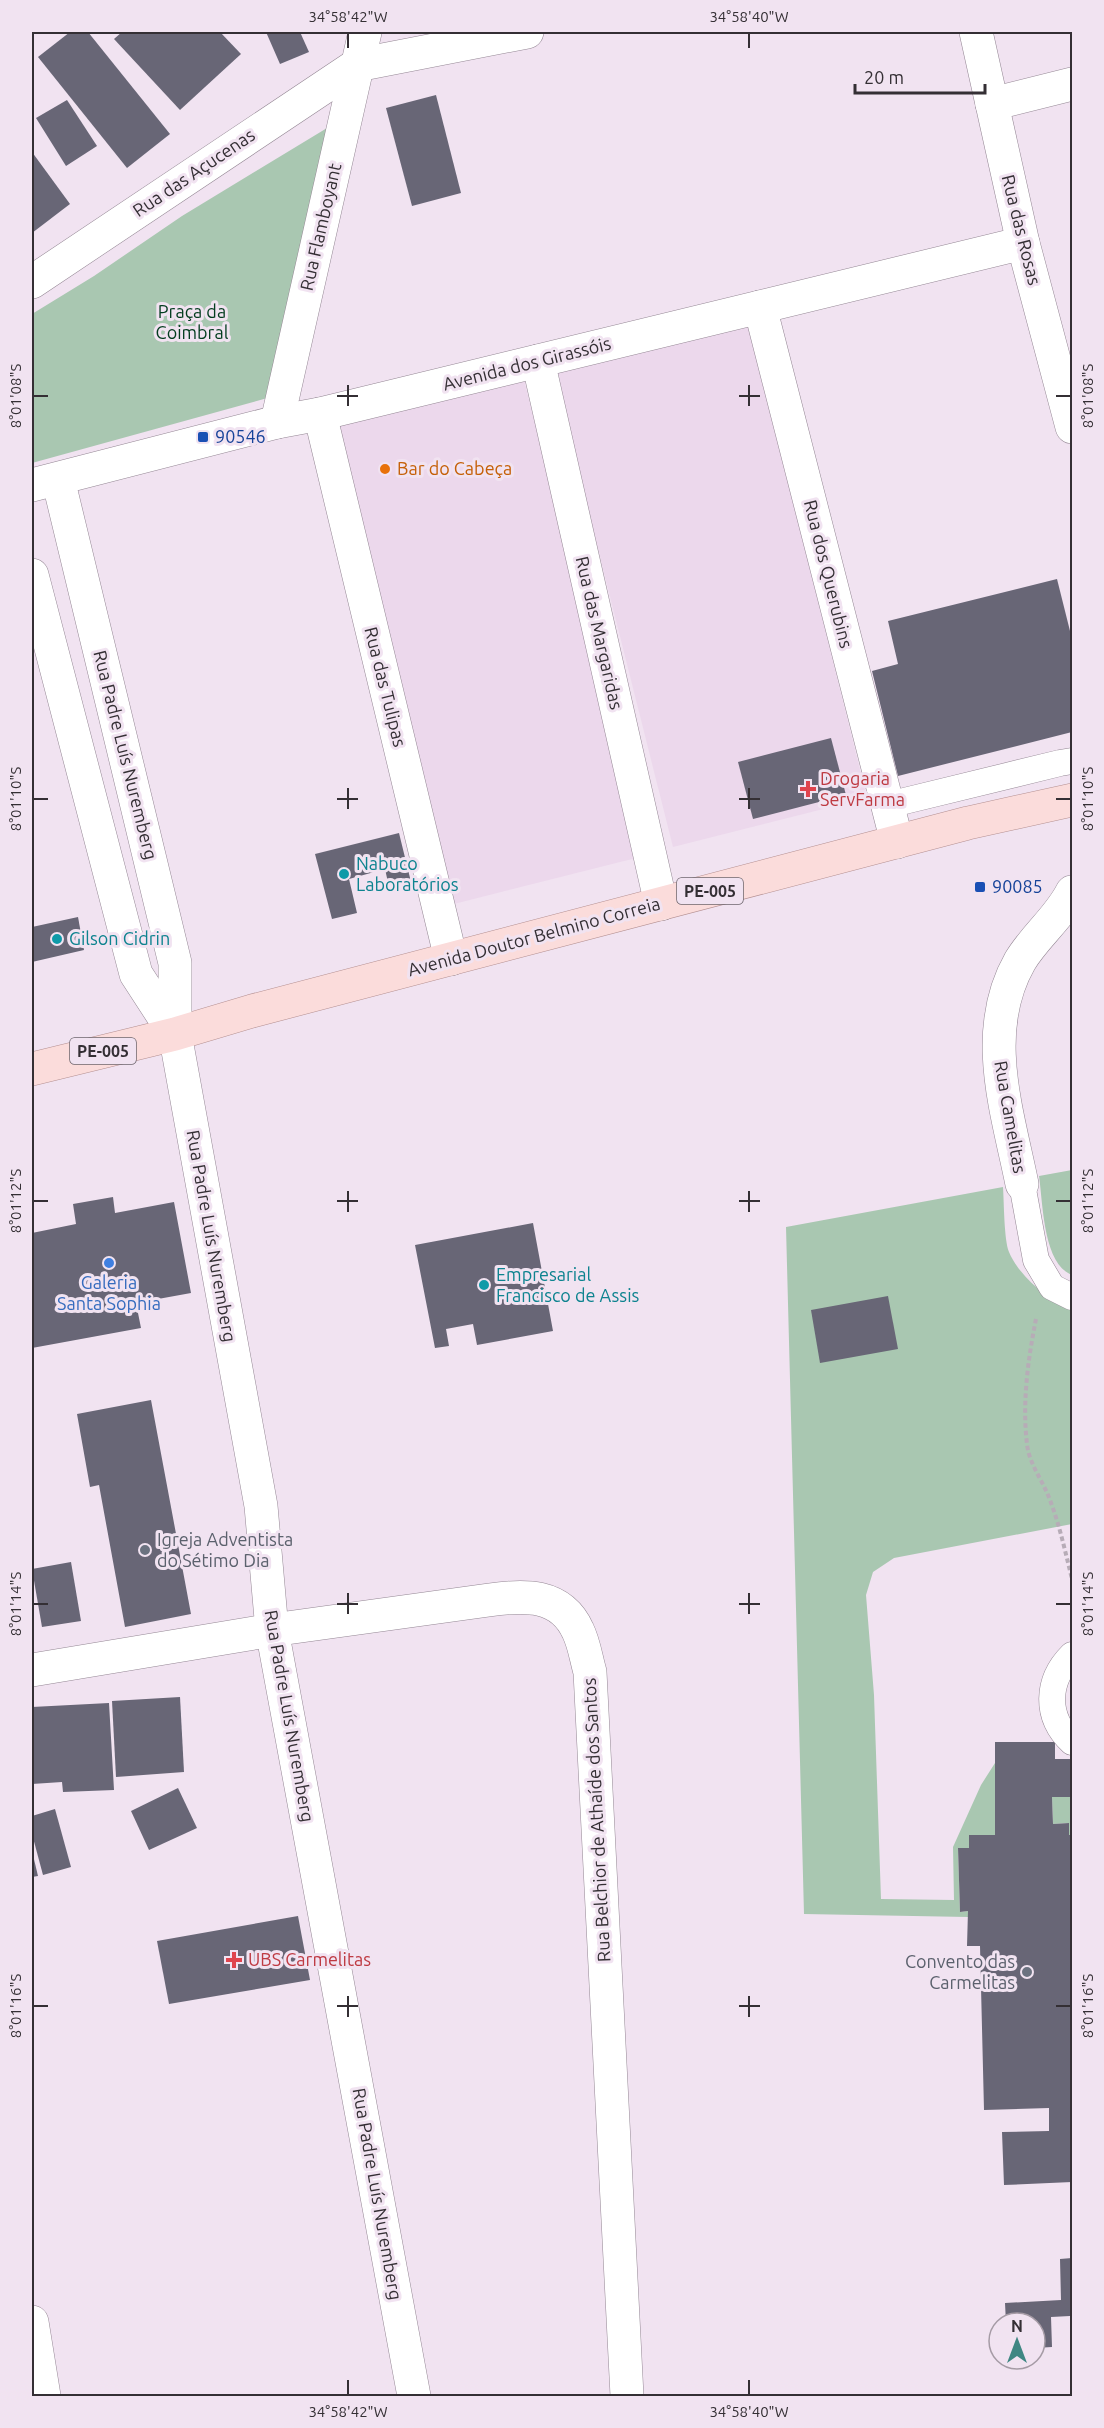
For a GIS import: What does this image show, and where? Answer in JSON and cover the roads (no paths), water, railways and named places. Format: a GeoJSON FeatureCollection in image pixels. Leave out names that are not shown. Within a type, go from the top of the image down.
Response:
{"type":"FeatureCollection","features":[{"type":"Feature","properties":{"kind":"main road","name":"Avenida Doutor Belmino Correia"},"geometry":{"type":"LineString","coordinates":[[32,1069],[175,1034],[897,842],[1072,800]]}},
{"type":"Feature","properties":{"kind":"street","name":"Rua Flamboyant"},"geometry":{"type":"LineString","coordinates":[[277,422],[365,32]]}},
{"type":"Feature","properties":{"kind":"street"},"geometry":{"type":"LineString","coordinates":[[357,65],[527,32]]}},
{"type":"Feature","properties":{"kind":"street","name":"Rua das Rosas"},"geometry":{"type":"LineString","coordinates":[[976,32],[1023,243],[1072,427]]}},
{"type":"Feature","properties":{"kind":"street","name":"Rua das Açucenas"},"geometry":{"type":"LineString","coordinates":[[32,282],[357,65]]}},
{"type":"Feature","properties":{"kind":"street"},"geometry":{"type":"LineString","coordinates":[[992,104],[1072,84]]}},
{"type":"Feature","properties":{"kind":"street","name":"Avenida dos Girassóis"},"geometry":{"type":"LineString","coordinates":[[45,482],[277,422],[320,414],[1023,243]]}},
{"type":"Feature","properties":{"kind":"street","name":"Rua dos Querubins"},"geometry":{"type":"LineString","coordinates":[[760,307],[897,842]]}},
{"type":"Feature","properties":{"kind":"street","name":"Rua das Margaridas"},"geometry":{"type":"LineString","coordinates":[[538,361],[661,904]]}},
{"type":"Feature","properties":{"kind":"street","name":"Rua das Tulipas"},"geometry":{"type":"LineString","coordinates":[[320,414],[451,959]]}},
{"type":"Feature","properties":{"kind":"street","name":"Rua Padre Luís Nuremberg"},"geometry":{"type":"LineString","coordinates":[[45,482],[175,963],[175,1034],[261,1506],[272,1630],[414,2397]]}},
{"type":"Feature","properties":{"kind":"street","name":"Rua Padre Luís Nuremberg"},"geometry":{"type":"LineString","coordinates":[[32,575],[136,974],[175,1034]]}},
{"type":"Feature","properties":{"kind":"street","name":"Rua Camelitas"},"geometry":{"type":"LineString","coordinates":[[1022,1184],[998,1064],[1000,1018],[1008,989],[1020,961],[1040,934],[1065,908],[1072,892]]}},
{"type":"Feature","properties":{"kind":"street","name":"Rua Belchior de Athaíde dos Santos"},"geometry":{"type":"LineString","coordinates":[[32,1670],[272,1630],[524,1595],[558,1605],[578,1629],[590,1671],[627,2397]]}},
{"type":"Feature","properties":{"kind":"street"},"geometry":{"type":"LineString","coordinates":[[32,2322],[44,2397]]}},
{"type":"Feature","properties":{"kind":"lane"},"geometry":{"type":"LineString","coordinates":[[888,806],[1059,763],[1072,762]]}},
{"type":"Feature","properties":{"kind":"lane","name":"Rua Camelitas"},"geometry":{"type":"LineString","coordinates":[[1022,1184],[1036,1260],[1062,1292]]}},
{"type":"Feature","properties":{"kind":"lane"},"geometry":{"type":"LineString","coordinates":[[1072,1655],[1061,1669],[1054,1684],[1052,1706],[1046,1721],[1072,1742]]}},
{"type":"Feature","properties":{"kind":"place","name":"90546"},"geometry":{"type":"Point","coordinates":[203,437]}},
{"type":"Feature","properties":{"kind":"place","name":"Bar do Cabeça"},"geometry":{"type":"Point","coordinates":[385,469]}},
{"type":"Feature","properties":{"kind":"place","name":"Drogaria ServFarma"},"geometry":{"type":"Point","coordinates":[808,789]}},
{"type":"Feature","properties":{"kind":"place","name":"Nabuco Laboratórios"},"geometry":{"type":"Point","coordinates":[344,874]}},
{"type":"Feature","properties":{"kind":"place","name":"90085"},"geometry":{"type":"Point","coordinates":[980,887]}},
{"type":"Feature","properties":{"kind":"place","name":"Gilson Cidrin"},"geometry":{"type":"Point","coordinates":[57,939]}},
{"type":"Feature","properties":{"kind":"place","name":"Galeria Santa Sophia"},"geometry":{"type":"Point","coordinates":[109,1263]}},
{"type":"Feature","properties":{"kind":"place","name":"Empresarial Francisco de Assis"},"geometry":{"type":"Point","coordinates":[484,1285]}},
{"type":"Feature","properties":{"kind":"place","name":"Igreja Adventista do Sétimo Dia"},"geometry":{"type":"Point","coordinates":[145,1550]}},
{"type":"Feature","properties":{"kind":"place","name":"UBS Carmelitas"},"geometry":{"type":"Point","coordinates":[234,1960]}},
{"type":"Feature","properties":{"kind":"place","name":"Convento das Carmelitas"},"geometry":{"type":"Point","coordinates":[1027,1972]}},
{"type":"Feature","properties":{"kind":"park label","name":"Praça da Coimbral"},"geometry":{"type":"Point","coordinates":[192,322]}}]}
